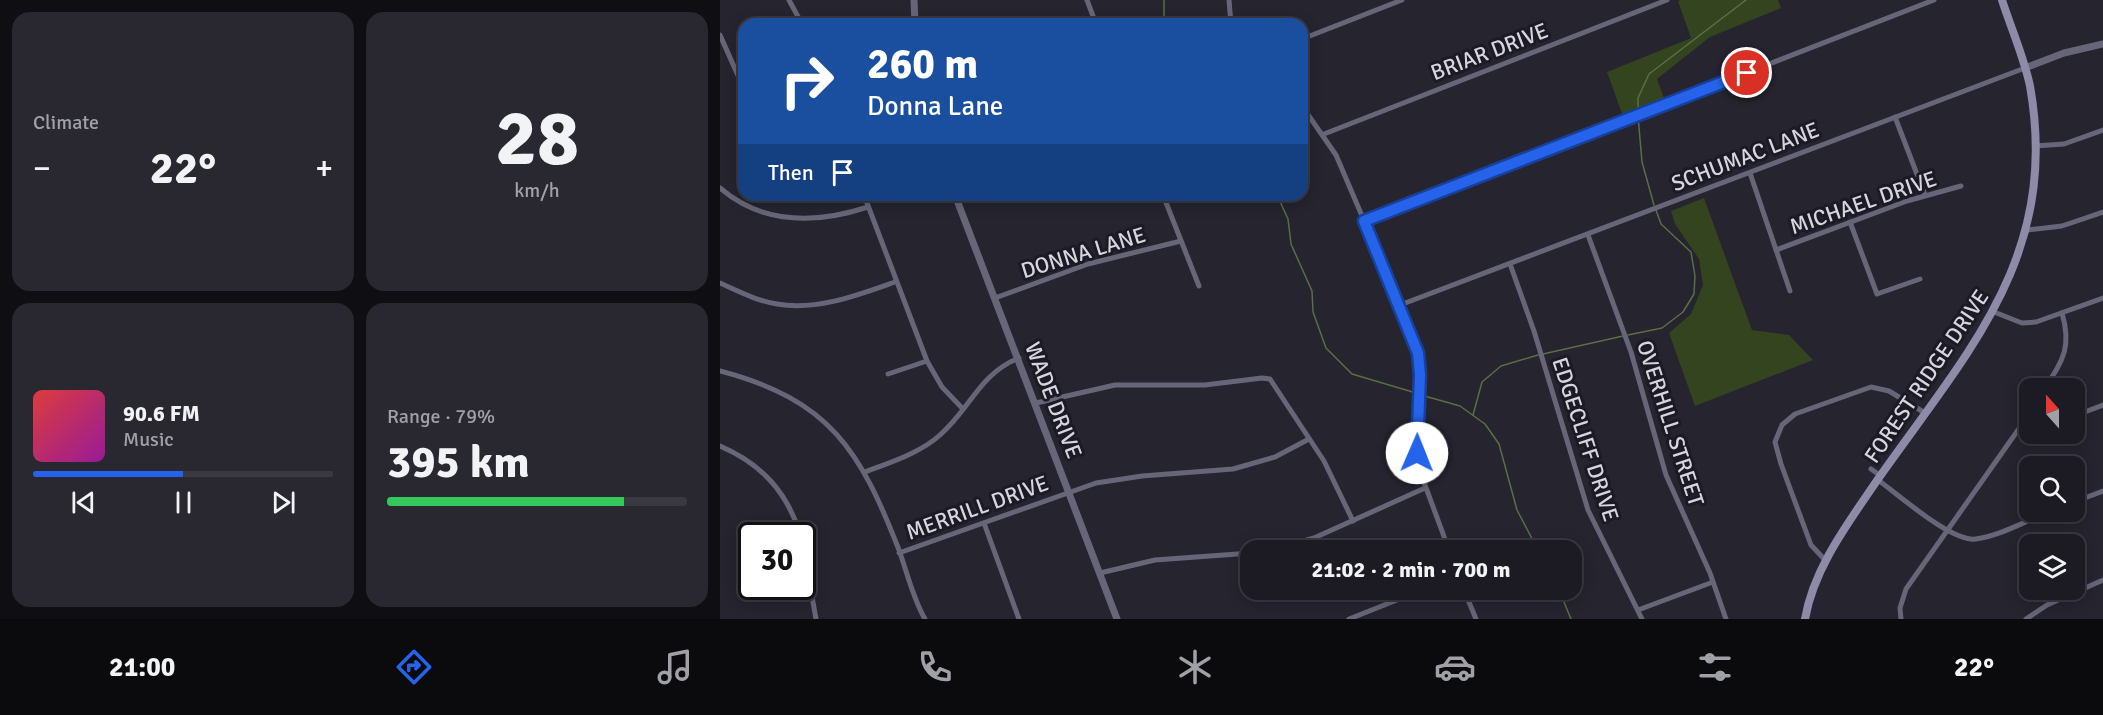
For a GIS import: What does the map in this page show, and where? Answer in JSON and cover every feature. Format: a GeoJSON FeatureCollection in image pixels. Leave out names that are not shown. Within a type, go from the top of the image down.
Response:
{"type":"FeatureCollection","features":[{"type":"Feature","properties":{"kind":"main road","name":"FOREST RIDGE DRIVE"},"geometry":{"type":"LineString","coordinates":[[1805,619],[1814,584],[1826,561],[1879,478],[1994,312],[2016,266],[2027,230],[2034,182],[2033,108],[2025,68],[2002,0]]}},
{"type":"Feature","properties":{"kind":"street"},"geometry":{"type":"LineString","coordinates":[[789,0],[799,18]]}},
{"type":"Feature","properties":{"kind":"street"},"geometry":{"type":"LineString","coordinates":[[914,0],[915,18]]}},
{"type":"Feature","properties":{"kind":"street"},"geometry":{"type":"LineString","coordinates":[[1087,0],[1094,18]]}},
{"type":"Feature","properties":{"kind":"street"},"geometry":{"type":"LineString","coordinates":[[1229,0],[1230,18]]}},
{"type":"Feature","properties":{"kind":"street"},"geometry":{"type":"LineString","coordinates":[[1308,37],[1402,0]]}},
{"type":"Feature","properties":{"kind":"street","name":"BRIAR DRIVE"},"geometry":{"type":"LineString","coordinates":[[1324,134],[1667,0]]}},
{"type":"Feature","properties":{"kind":"street"},"geometry":{"type":"LineString","coordinates":[[1364,221],[1934,0]]}},
{"type":"Feature","properties":{"kind":"street"},"geometry":{"type":"LineString","coordinates":[[720,35],[738,76]]}},
{"type":"Feature","properties":{"kind":"street","name":"SCHUMAC LANE"},"geometry":{"type":"LineString","coordinates":[[1400,305],[1660,208],[2064,52],[2103,44]]}},
{"type":"Feature","properties":{"kind":"street"},"geometry":{"type":"LineString","coordinates":[[1308,114],[1324,134],[1336,155],[1416,346],[1420,384],[1417,453],[1425,488],[1445,540]]}},
{"type":"Feature","properties":{"kind":"street"},"geometry":{"type":"LineString","coordinates":[[1895,117],[1925,195]]}},
{"type":"Feature","properties":{"kind":"street"},"geometry":{"type":"LineString","coordinates":[[2035,146],[2064,144],[2103,130]]}},
{"type":"Feature","properties":{"kind":"street"},"geometry":{"type":"LineString","coordinates":[[1750,173],[1790,291]]}},
{"type":"Feature","properties":{"kind":"street","name":"MICHAEL DRIVE"},"geometry":{"type":"LineString","coordinates":[[1776,250],[1925,195],[1961,186]]}},
{"type":"Feature","properties":{"kind":"street"},"geometry":{"type":"LineString","coordinates":[[720,188],[738,200]]}},
{"type":"Feature","properties":{"kind":"street"},"geometry":{"type":"LineString","coordinates":[[740,201],[751,208],[787,219],[825,217],[868,207]]}},
{"type":"Feature","properties":{"kind":"street"},"geometry":{"type":"LineString","coordinates":[[866,201],[927,361],[942,387],[963,409]]}},
{"type":"Feature","properties":{"kind":"street","name":"WADE DRIVE"},"geometry":{"type":"LineString","coordinates":[[956,201],[1036,403],[1117,619]]}},
{"type":"Feature","properties":{"kind":"street"},"geometry":{"type":"LineString","coordinates":[[1164,201],[1199,286]]}},
{"type":"Feature","properties":{"kind":"street"},"geometry":{"type":"LineString","coordinates":[[2027,230],[2062,226],[2103,212]]}},
{"type":"Feature","properties":{"kind":"street"},"geometry":{"type":"LineString","coordinates":[[1850,222],[1877,294],[1920,279]]}},
{"type":"Feature","properties":{"kind":"street","name":"OVERHILL STREET"},"geometry":{"type":"LineString","coordinates":[[1588,235],[1625,336],[1666,475],[1713,582],[1726,619]]}},
{"type":"Feature","properties":{"kind":"street","name":"DONNA LANE"},"geometry":{"type":"LineString","coordinates":[[995,298],[1088,264],[1181,241]]}},
{"type":"Feature","properties":{"kind":"street","name":"EDGECLIFF DRIVE"},"geometry":{"type":"LineString","coordinates":[[1510,264],[1541,354],[1588,510],[1642,619]]}},
{"type":"Feature","properties":{"kind":"street"},"geometry":{"type":"LineString","coordinates":[[720,283],[764,301],[793,306],[852,297],[895,282]]}},
{"type":"Feature","properties":{"kind":"street"},"geometry":{"type":"LineString","coordinates":[[1994,312],[2022,323],[2036,322],[2103,298]]}},
{"type":"Feature","properties":{"kind":"street"},"geometry":{"type":"LineString","coordinates":[[2051,378],[2067,349],[2067,330],[2062,313]]}},
{"type":"Feature","properties":{"kind":"street"},"geometry":{"type":"LineString","coordinates":[[865,472],[924,447],[938,437],[996,368],[1018,358]]}},
{"type":"Feature","properties":{"kind":"street"},"geometry":{"type":"LineString","coordinates":[[888,374],[927,361]]}},
{"type":"Feature","properties":{"kind":"street"},"geometry":{"type":"LineString","coordinates":[[720,371],[757,382],[807,408],[850,448],[865,472],[925,619]]}},
{"type":"Feature","properties":{"kind":"street"},"geometry":{"type":"LineString","coordinates":[[1036,403],[1115,384],[1205,385],[1268,379],[1324,461],[1353,521]]}},
{"type":"Feature","properties":{"kind":"street"},"geometry":{"type":"LineString","coordinates":[[1826,561],[1811,545],[1780,464],[1775,442],[1782,425],[1795,414],[1871,387],[1889,391],[1924,413]]}},
{"type":"Feature","properties":{"kind":"street"},"geometry":{"type":"LineString","coordinates":[[2085,412],[2103,405]]}},
{"type":"Feature","properties":{"kind":"street"},"geometry":{"type":"LineString","coordinates":[[1901,619],[1900,608],[1906,590],[2019,428]]}},
{"type":"Feature","properties":{"kind":"street","name":"MERRILL DRIVE"},"geometry":{"type":"LineString","coordinates":[[899,553],[1096,483],[1142,476],[1233,469],[1275,457],[1310,439]]}},
{"type":"Feature","properties":{"kind":"street"},"geometry":{"type":"LineString","coordinates":[[720,446],[746,459],[769,477],[784,495],[795,522]]}},
{"type":"Feature","properties":{"kind":"street"},"geometry":{"type":"LineString","coordinates":[[1871,469],[1879,478],[1947,529],[1975,539],[2022,522]]}},
{"type":"Feature","properties":{"kind":"street"},"geometry":{"type":"LineString","coordinates":[[1307,540],[1425,488]]}},
{"type":"Feature","properties":{"kind":"street"},"geometry":{"type":"LineString","coordinates":[[2085,498],[2102,491],[2103,498]]}},
{"type":"Feature","properties":{"kind":"street"},"geometry":{"type":"LineString","coordinates":[[984,523],[1019,619]]}},
{"type":"Feature","properties":{"kind":"street"},"geometry":{"type":"LineString","coordinates":[[1100,573],[1155,560],[1240,554]]}},
{"type":"Feature","properties":{"kind":"street"},"geometry":{"type":"LineString","coordinates":[[2026,619],[2047,605],[2103,580]]}},
{"type":"Feature","properties":{"kind":"street"},"geometry":{"type":"LineString","coordinates":[[1638,610],[1713,582]]}},
{"type":"Feature","properties":{"kind":"street"},"geometry":{"type":"LineString","coordinates":[[813,600],[816,619]]}},
{"type":"Feature","properties":{"kind":"street"},"geometry":{"type":"LineString","coordinates":[[1349,619],[1397,600]]}},
{"type":"Feature","properties":{"kind":"street"},"geometry":{"type":"LineString","coordinates":[[1468,600],[1476,619]]}},
{"type":"Feature","properties":{"kind":"green space"},"geometry":{"type":"Polygon","coordinates":[[[1778,0],[1781,8],[1710,37],[1657,79],[1664,98],[1622,114],[1607,72],[1691,38],[1678,1],[1778,0]]]}},
{"type":"Feature","properties":{"kind":"green space"},"geometry":{"type":"Polygon","coordinates":[[[1704,198],[1752,330],[1789,335],[1813,360],[1695,406],[1669,333],[1691,314],[1703,285],[1699,259],[1675,224],[1671,211],[1704,198]]]}},
{"type":"Feature","properties":{"kind":"waterway"},"geometry":{"type":"LineString","coordinates":[[1164,0],[1164,18]]}},
{"type":"Feature","properties":{"kind":"waterway"},"geometry":{"type":"LineString","coordinates":[[1638,111],[1638,98],[1649,74],[1746,0]]}},
{"type":"Feature","properties":{"kind":"waterway"},"geometry":{"type":"LineString","coordinates":[[1638,116],[1642,162],[1654,205]]}},
{"type":"Feature","properties":{"kind":"waterway"},"geometry":{"type":"LineString","coordinates":[[1280,201],[1288,219],[1291,244],[1312,291],[1313,312],[1326,348],[1352,374],[1416,393]]}},
{"type":"Feature","properties":{"kind":"waterway"},"geometry":{"type":"LineString","coordinates":[[1628,335],[1662,328],[1683,312],[1694,294],[1695,276],[1691,252],[1661,224],[1656,210]]}},
{"type":"Feature","properties":{"kind":"waterway"},"geometry":{"type":"LineString","coordinates":[[1543,354],[1623,336]]}},
{"type":"Feature","properties":{"kind":"waterway"},"geometry":{"type":"LineString","coordinates":[[1473,415],[1482,382],[1501,366],[1538,355]]}},
{"type":"Feature","properties":{"kind":"waterway"},"geometry":{"type":"LineString","coordinates":[[1421,395],[1460,406],[1485,424],[1499,444],[1517,510],[1533,540]]}},
{"type":"Feature","properties":{"kind":"waterway"},"geometry":{"type":"LineString","coordinates":[[1563,600],[1571,619]]}},
{"type":"Feature","properties":{"kind":"route"},"geometry":{"type":"LineString","coordinates":[[1417,453],[1420,375],[1418,353],[1415,340],[1364,221],[1747,73]]}}]}
